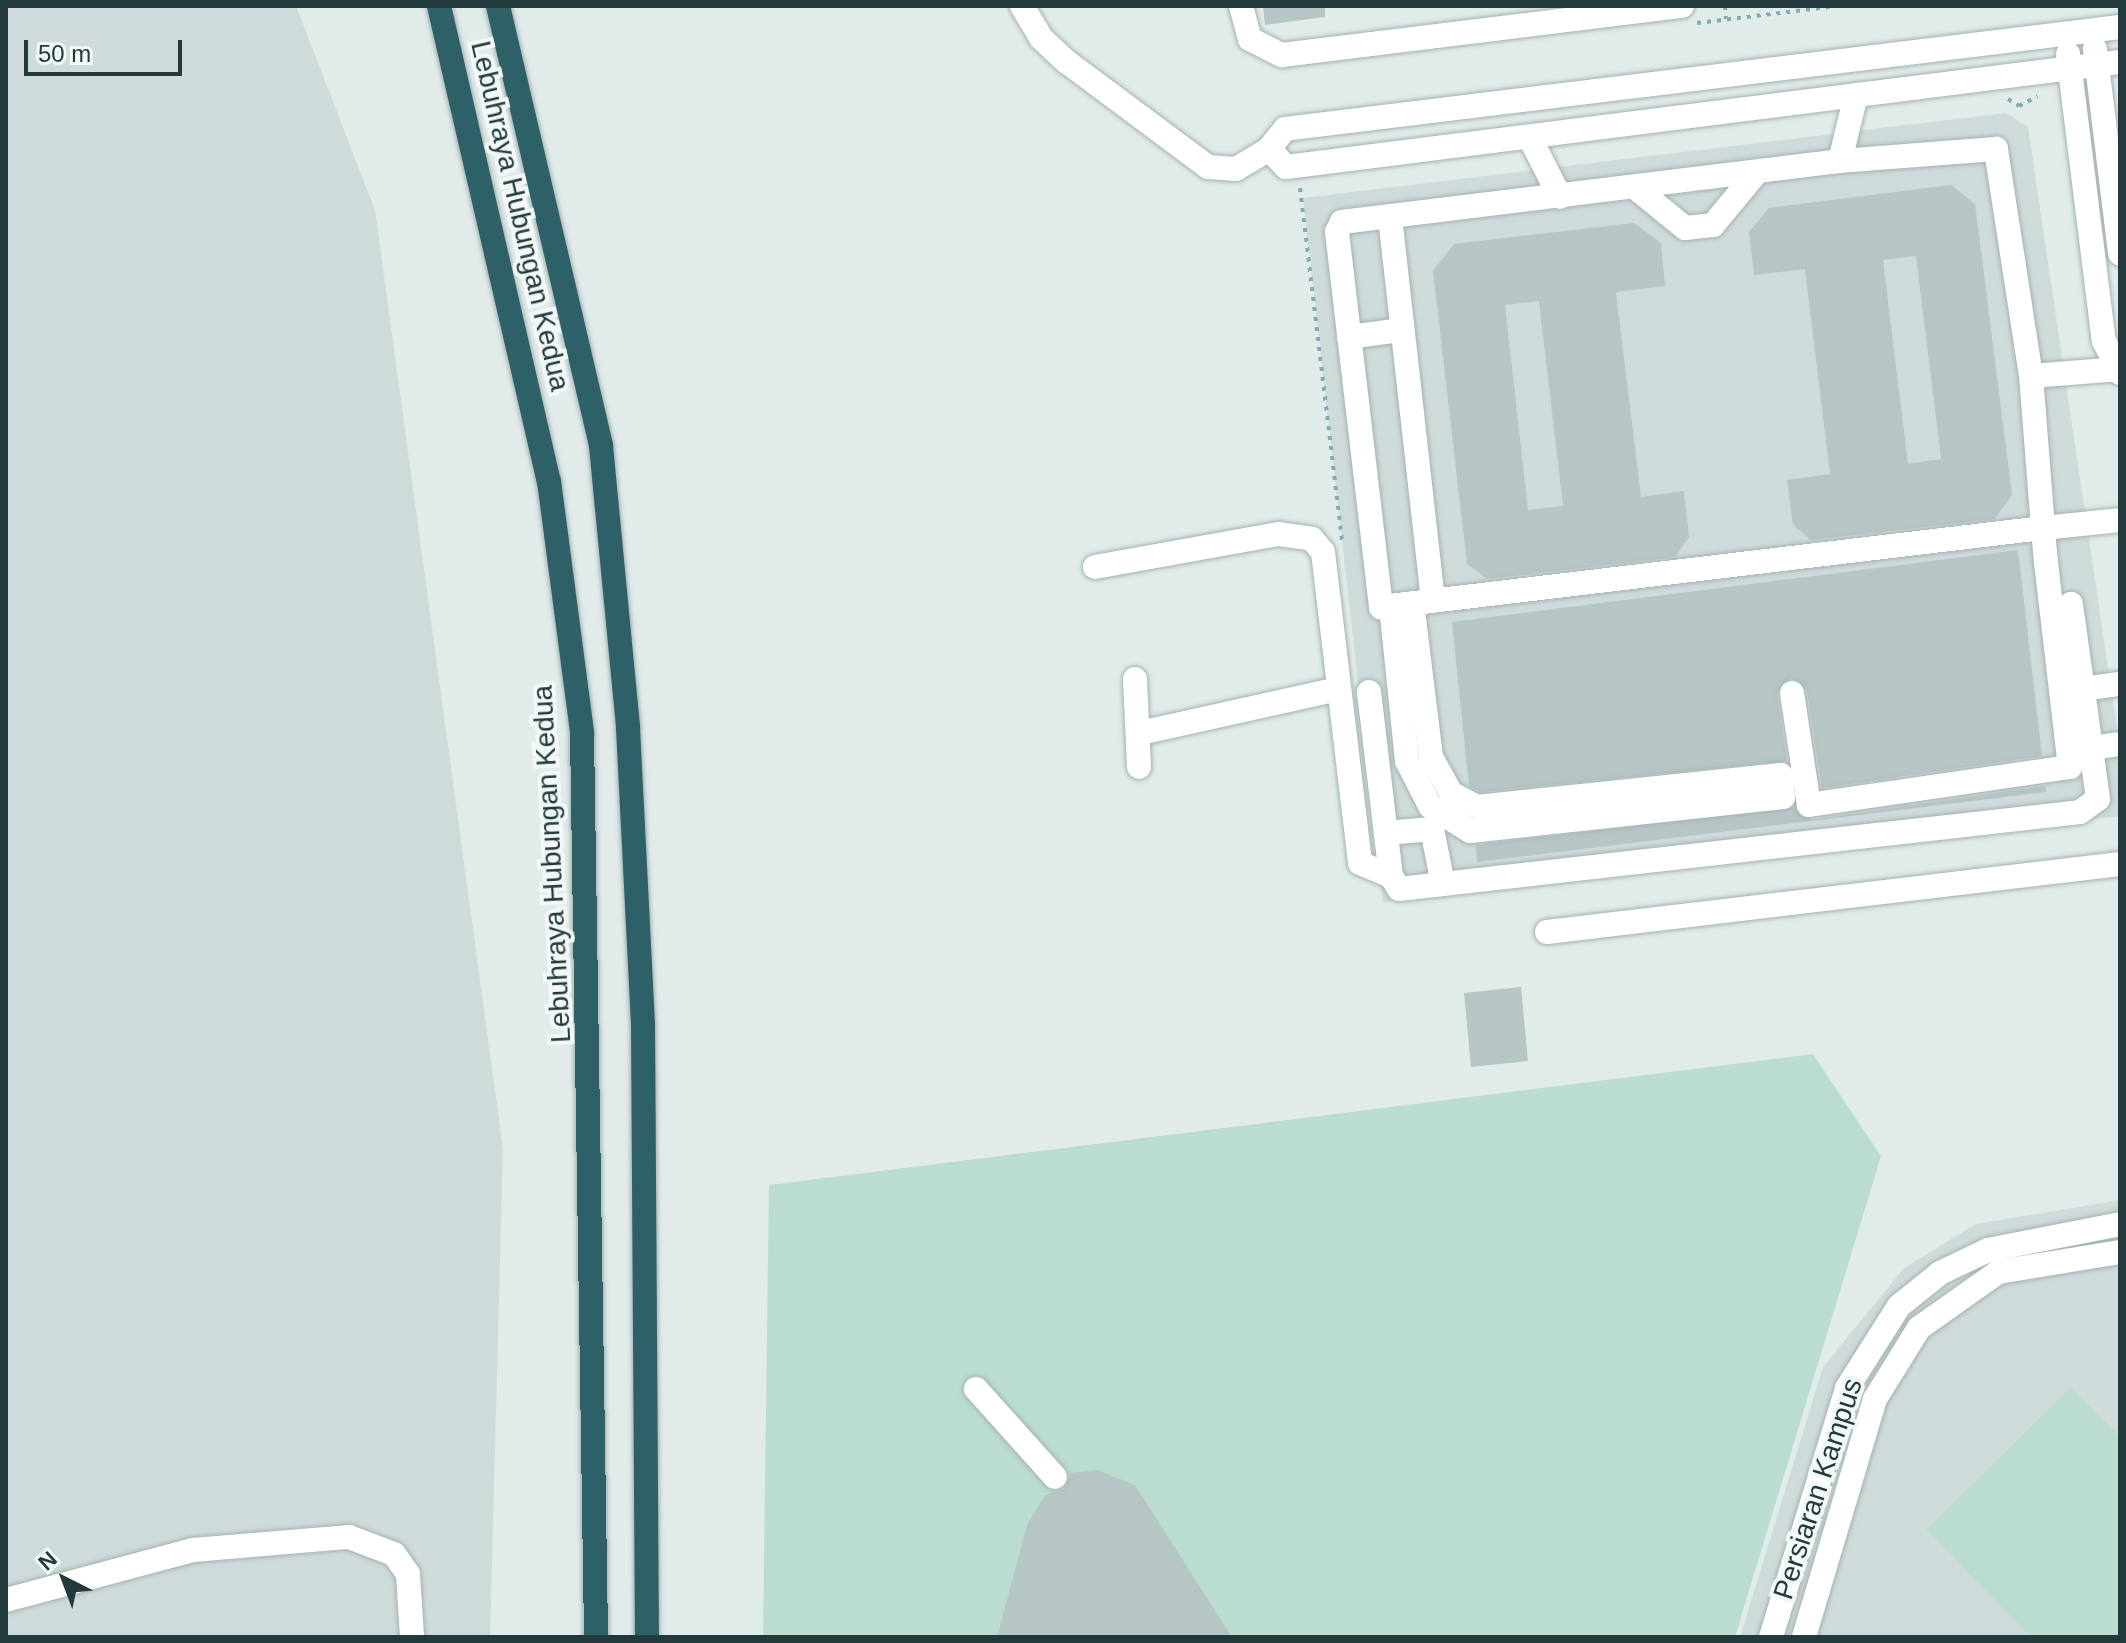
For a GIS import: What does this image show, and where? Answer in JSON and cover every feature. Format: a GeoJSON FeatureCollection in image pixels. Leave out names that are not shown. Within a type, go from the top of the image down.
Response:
{"type":"FeatureCollection","features":[{"type":"Feature","properties":{"kind":"highway","name":"Lebuhraya Hubungan Kedua"},"geometry":{"type":"LineString","coordinates":[[439,6],[549,481],[582,733],[596,1637]]}},
{"type":"Feature","properties":{"kind":"highway","name":"Lebuhraya Hubungan Kedua"},"geometry":{"type":"LineString","coordinates":[[498,6],[601,446],[628,728],[643,1024],[647,1637]]}},
{"type":"Feature","properties":{"kind":"street"},"geometry":{"type":"LineString","coordinates":[[1022,6],[1067,62],[1208,167],[1236,169],[1269,149],[1285,129],[2120,27]]}},
{"type":"Feature","properties":{"kind":"street"},"geometry":{"type":"LineString","coordinates":[[1241,6],[1250,39],[1282,55],[1682,6]]}},
{"type":"Feature","properties":{"kind":"street"},"geometry":{"type":"LineString","coordinates":[[2093,31],[2109,64],[2120,251]]}},
{"type":"Feature","properties":{"kind":"street"},"geometry":{"type":"LineString","coordinates":[[2031,376],[2120,370],[2104,341],[2065,35]]}},
{"type":"Feature","properties":{"kind":"street"},"geometry":{"type":"LineString","coordinates":[[1269,149],[1286,167],[2109,64]]}},
{"type":"Feature","properties":{"kind":"street"},"geometry":{"type":"LineString","coordinates":[[1840,161],[1856,95]]}},
{"type":"Feature","properties":{"kind":"street"},"geometry":{"type":"LineString","coordinates":[[1530,138],[1560,197]]}},
{"type":"Feature","properties":{"kind":"street"},"geometry":{"type":"LineString","coordinates":[[1390,217],[1401,330],[1411,604],[1407,761],[1430,806],[1470,831],[1783,797],[1781,775],[1477,807],[1451,793],[1431,757],[1411,604],[1349,337],[1342,222],[1637,189],[1840,161],[1996,149],[2031,376],[2043,528],[2070,767],[2061,774],[1809,805],[1792,693]]}},
{"type":"Feature","properties":{"kind":"street"},"geometry":{"type":"LineString","coordinates":[[1637,189],[1685,228],[1713,225],[1756,173]]}},
{"type":"Feature","properties":{"kind":"street"},"geometry":{"type":"LineString","coordinates":[[1349,337],[1401,330]]}},
{"type":"Feature","properties":{"kind":"street"},"geometry":{"type":"LineString","coordinates":[[1411,604],[2120,520]]}},
{"type":"Feature","properties":{"kind":"street"},"geometry":{"type":"LineString","coordinates":[[1095,567],[1278,534],[1312,539],[1323,552],[1360,863],[1391,876]]}},
{"type":"Feature","properties":{"kind":"street"},"geometry":{"type":"LineString","coordinates":[[1369,692],[1391,876],[1399,889],[2080,812],[2098,799],[2071,604]]}},
{"type":"Feature","properties":{"kind":"street"},"geometry":{"type":"LineString","coordinates":[[1135,679],[1140,733],[1139,767]]}},
{"type":"Feature","properties":{"kind":"street"},"geometry":{"type":"LineString","coordinates":[[2083,689],[2120,684]]}},
{"type":"Feature","properties":{"kind":"street"},"geometry":{"type":"LineString","coordinates":[[1140,733],[1338,689]]}},
{"type":"Feature","properties":{"kind":"street"},"geometry":{"type":"LineString","coordinates":[[2091,748],[2120,744]]}},
{"type":"Feature","properties":{"kind":"street"},"geometry":{"type":"LineString","coordinates":[[1386,833],[1432,829],[1443,884]]}},
{"type":"Feature","properties":{"kind":"street"},"geometry":{"type":"LineString","coordinates":[[1547,932],[2120,864]]}},
{"type":"Feature","properties":{"kind":"street","name":"Persiaran Kampus"},"geometry":{"type":"LineString","coordinates":[[1771,1637],[1847,1388],[1899,1306],[1940,1273],[1988,1250],[2120,1224]]}},
{"type":"Feature","properties":{"kind":"street","name":"Persiaran Kampus"},"geometry":{"type":"LineString","coordinates":[[1804,1637],[1875,1399],[1919,1328],[1954,1296],[1998,1272],[2120,1252]]}},
{"type":"Feature","properties":{"kind":"street"},"geometry":{"type":"LineString","coordinates":[[976,1389],[1055,1477]]}},
{"type":"Feature","properties":{"kind":"street"},"geometry":{"type":"LineString","coordinates":[[6,1600],[193,1550],[349,1537],[394,1554],[408,1574],[412,1637]]}},
{"type":"Feature","properties":{"kind":"path"},"geometry":{"type":"LineString","coordinates":[[1725,6],[1726,19]]}},
{"type":"Feature","properties":{"kind":"shaded area"},"geometry":{"type":"Polygon","coordinates":[[[6,6],[296,6],[375,210],[503,1149],[490,1637],[6,1637],[6,6]]]}},
{"type":"Feature","properties":{"kind":"shaded area"},"geometry":{"type":"Polygon","coordinates":[[[2006,113],[2028,127],[2120,749],[2120,816],[1383,902],[1303,198],[2006,113]]]}},
{"type":"Feature","properties":{"kind":"shaded area"},"geometry":{"type":"Polygon","coordinates":[[[2120,1200],[2120,1637],[1740,1637],[1823,1367],[1904,1268],[1976,1224],[2120,1200]]]}},
{"type":"Feature","properties":{"kind":"green space"},"geometry":{"type":"Polygon","coordinates":[[[1813,1054],[1881,1156],[1735,1637],[763,1637],[769,1185],[1813,1054]]]}},
{"type":"Feature","properties":{"kind":"green space"},"geometry":{"type":"Polygon","coordinates":[[[2071,1387],[2120,1437],[2120,1637],[2031,1637],[1926,1530],[2071,1387]]]}},
{"type":"Feature","properties":{"kind":"building"},"geometry":{"type":"Polygon","coordinates":[[[1263,6],[1325,6],[1325,17],[1265,25],[1263,6]]]}},
{"type":"Feature","properties":{"kind":"building"},"geometry":{"type":"Polygon","coordinates":[[[1951,185],[1975,204],[2012,495],[1995,519],[1811,540],[1793,525],[1787,480],[1830,474],[1805,269],[1754,275],[1749,232],[1769,208],[1951,185]],[[1916,256],[1883,260],[1908,464],[1941,459],[1916,256]]]}},
{"type":"Feature","properties":{"kind":"building"},"geometry":{"type":"Polygon","coordinates":[[[1634,223],[1661,243],[1665,286],[1616,292],[1641,497],[1684,491],[1689,537],[1675,557],[1487,579],[1467,564],[1433,271],[1454,244],[1634,223]],[[1539,301],[1505,305],[1528,510],[1563,506],[1539,301]]]}},
{"type":"Feature","properties":{"kind":"building"},"geometry":{"type":"Polygon","coordinates":[[[2018,550],[2042,756],[1822,788],[1807,691],[1791,678],[1777,694],[1787,761],[1480,792],[1469,786],[1452,622],[2018,550]]]}},
{"type":"Feature","properties":{"kind":"building"},"geometry":{"type":"Polygon","coordinates":[[[2045,786],[2046,792],[1477,862],[1476,845],[1794,807],[1811,820],[2045,786]]]}},
{"type":"Feature","properties":{"kind":"building"},"geometry":{"type":"Polygon","coordinates":[[[1521,987],[1528,1061],[1471,1067],[1464,993],[1521,987]]]}},
{"type":"Feature","properties":{"kind":"building"},"geometry":{"type":"Polygon","coordinates":[[[1097,1470],[1135,1485],[1232,1637],[997,1637],[1027,1525],[1045,1495],[1064,1489],[1071,1473],[1097,1470]]]}}]}
